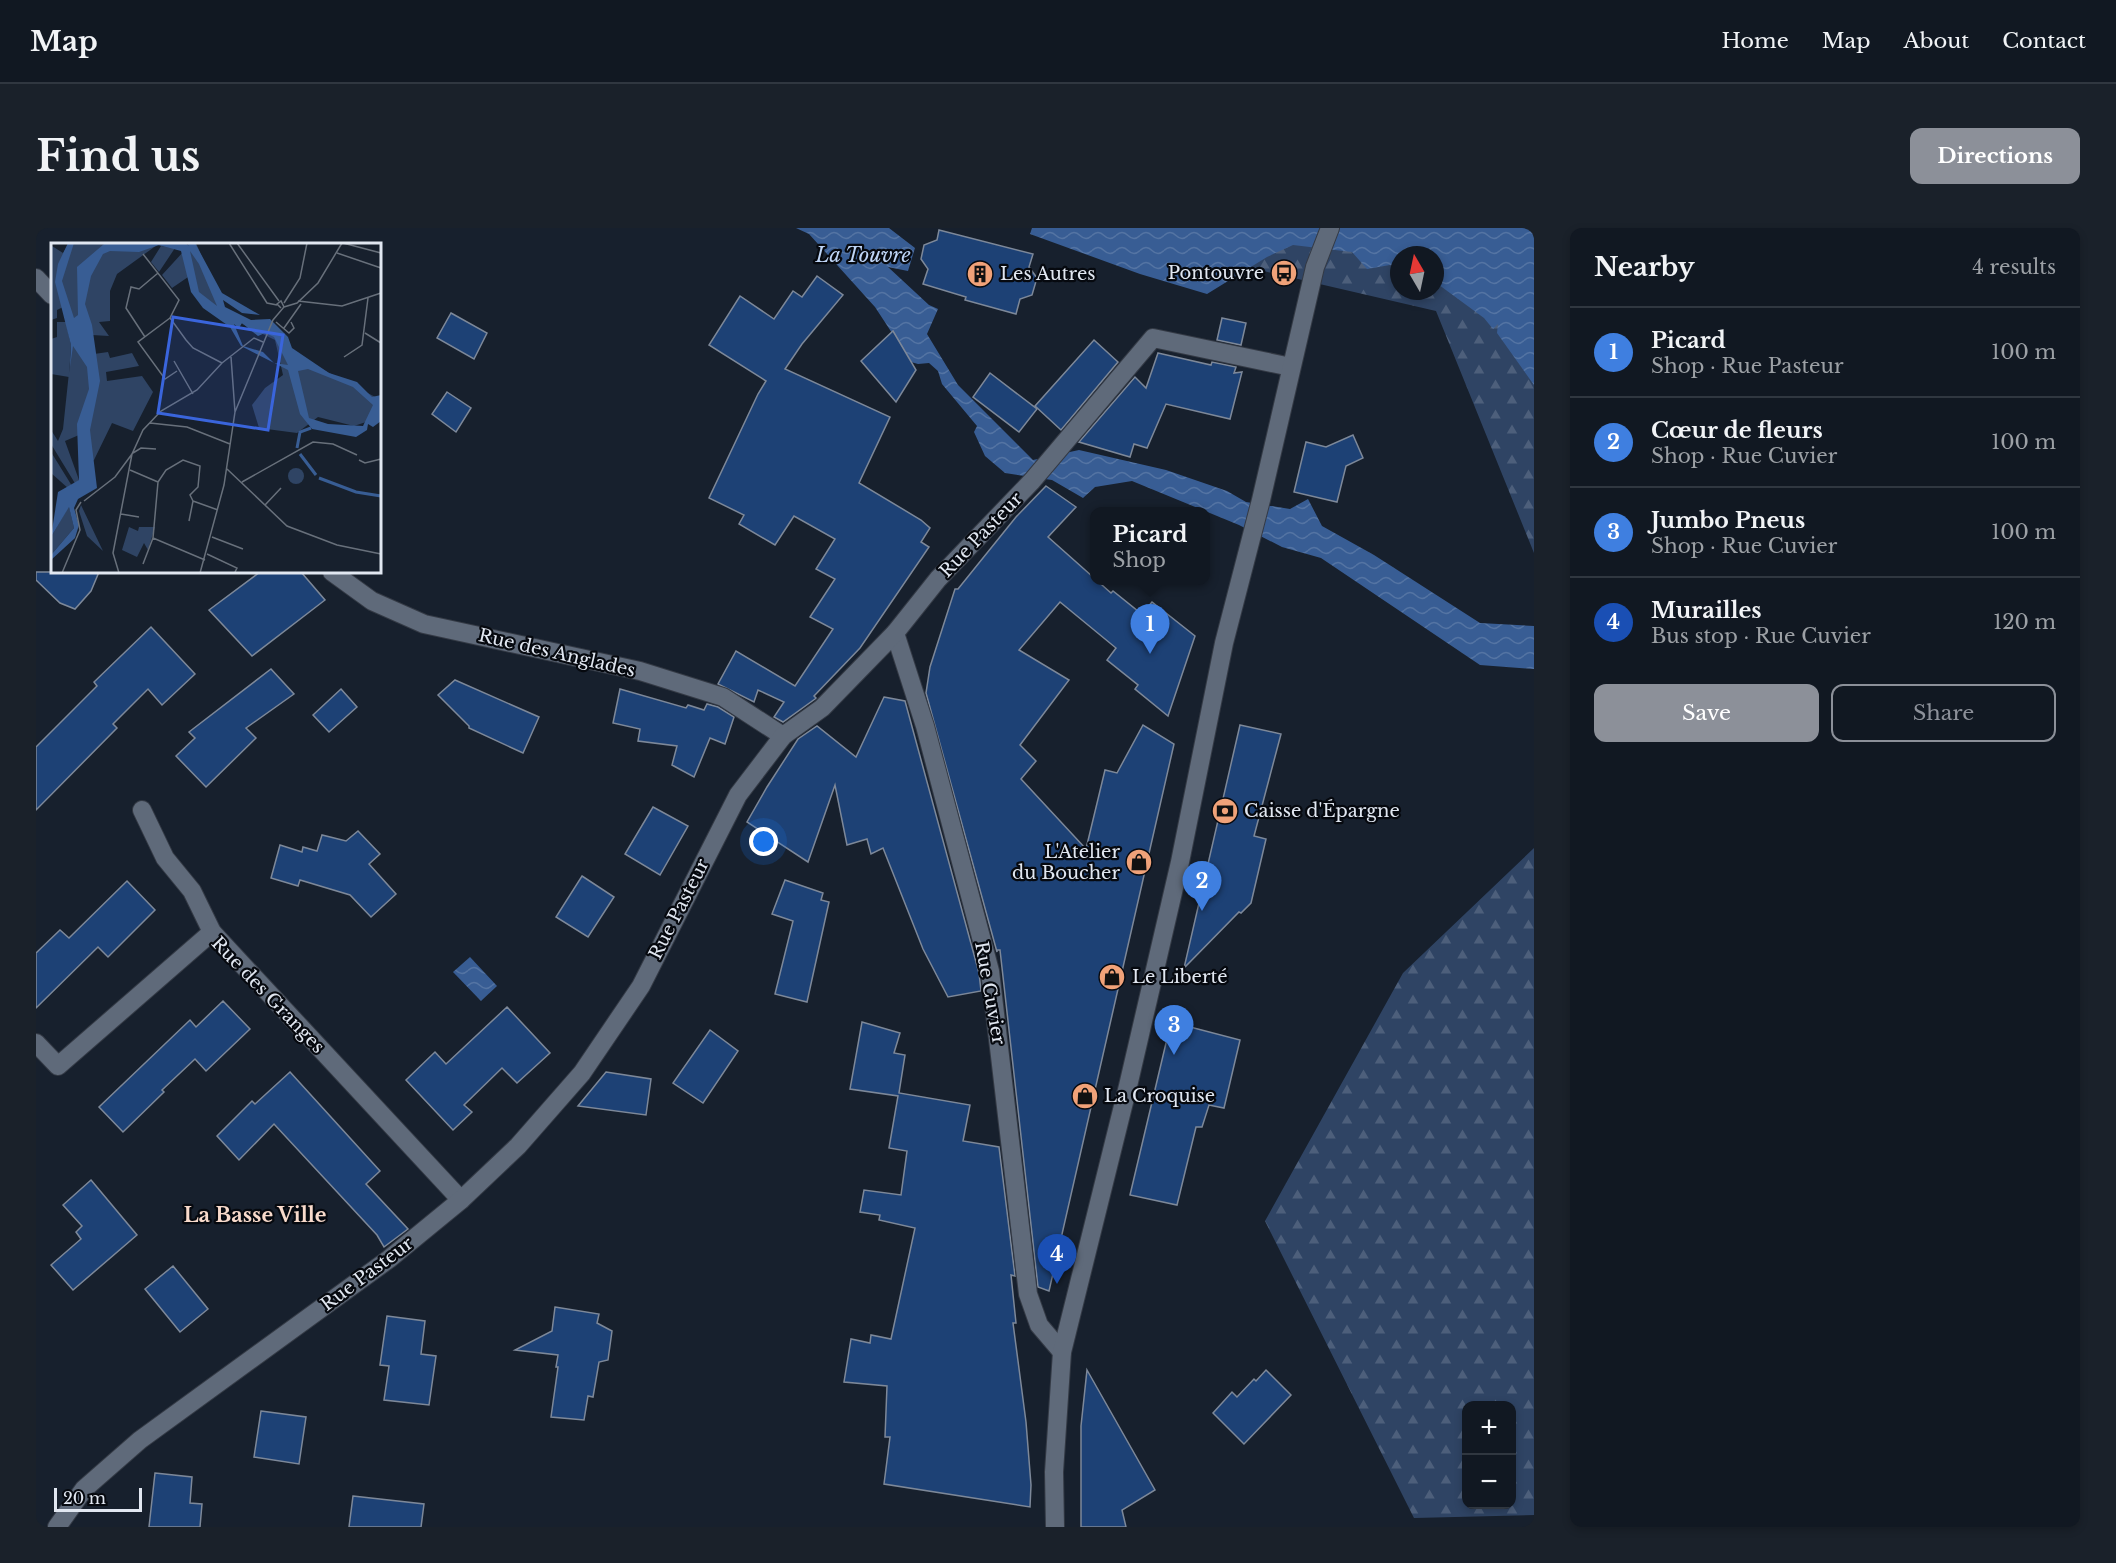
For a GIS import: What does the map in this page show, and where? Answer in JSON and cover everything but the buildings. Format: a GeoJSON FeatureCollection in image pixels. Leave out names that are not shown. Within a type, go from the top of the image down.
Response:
{"type":"FeatureCollection","features":[{"type":"Feature","properties":{"kind":"street"},"geometry":{"type":"LineString","coordinates":[[1315,267],[1316,228]]}},
{"type":"Feature","properties":{"kind":"street"},"geometry":{"type":"LineString","coordinates":[[1055,1527],[1053,1472],[1062,1352],[1170,907],[1224,643],[1261,500],[1315,267],[1330,228]]}},
{"type":"Feature","properties":{"kind":"street"},"geometry":{"type":"LineString","coordinates":[[36,278],[51,294]]}},
{"type":"Feature","properties":{"kind":"street","name":"Rue Pasteur"},"geometry":{"type":"LineString","coordinates":[[57,1527],[84,1489],[140,1440],[389,1258],[461,1200],[518,1146],[582,1073],[640,986],[738,795],[783,736],[822,708],[895,633],[938,579],[1032,481],[1153,338],[1290,367]]}},
{"type":"Feature","properties":{"kind":"street","name":"Rue des Anglades"},"geometry":{"type":"LineString","coordinates":[[333,573],[372,601],[424,624],[640,671],[712,693],[723,697],[783,736]]}},
{"type":"Feature","properties":{"kind":"street","name":"Rue Cuvier"},"geometry":{"type":"LineString","coordinates":[[895,633],[924,726],[990,971],[1028,1294],[1039,1325],[1062,1352]]}},
{"type":"Feature","properties":{"kind":"street"},"geometry":{"type":"LineString","coordinates":[[142,810],[165,858],[192,891],[212,932]]}},
{"type":"Feature","properties":{"kind":"street","name":"Rue des Granges"},"geometry":{"type":"LineString","coordinates":[[36,1043],[58,1066],[212,932],[461,1200]]}},
{"type":"Feature","properties":{"kind":"green space"},"geometry":{"type":"Polygon","coordinates":[[[1078,228],[1354,228],[1390,250],[1390,300],[1444,300],[1444,261],[1534,295],[1534,553],[1436,311],[1078,228]]]}},
{"type":"Feature","properties":{"kind":"green space"},"geometry":{"type":"Polygon","coordinates":[[[1534,848],[1534,1515],[1414,1518],[1265,1221],[1403,973],[1534,848]]]}},
{"type":"Feature","properties":{"kind":"water","name":"La Touvre"},"geometry":{"type":"Polygon","coordinates":[[[796,228],[889,228],[915,248],[908,271],[888,267],[929,305],[938,309],[927,334],[958,385],[1033,460],[1079,450],[1166,470],[1227,491],[1246,502],[1290,509],[1308,499],[1322,526],[1374,555],[1480,623],[1534,626],[1534,669],[1480,665],[1321,558],[1282,547],[1210,513],[1210,507],[1195,507],[1132,481],[1095,487],[1083,498],[1052,480],[1005,473],[985,456],[974,432],[977,426],[942,384],[938,371],[929,363],[911,362],[875,307],[809,234],[796,228]]]}},
{"type":"Feature","properties":{"kind":"water"},"geometry":{"type":"Polygon","coordinates":[[[1032,228],[1534,228],[1534,385],[1497,333],[1498,324],[1493,329],[1484,318],[1444,289],[1444,246],[1390,246],[1390,265],[1367,269],[1352,252],[1293,245],[1267,257],[1207,294],[1140,274],[1030,234],[1032,228]]]}},
{"type":"Feature","properties":{"kind":"water"},"geometry":{"type":"Polygon","coordinates":[[[470,957],[497,986],[481,1001],[453,972],[470,957]]]}},
{"type":"Feature","properties":{"kind":"place","name":"Pontouvre"},"geometry":{"type":"Point","coordinates":[1284,273]}},
{"type":"Feature","properties":{"kind":"place","name":"Les Autres"},"geometry":{"type":"Point","coordinates":[980,274]}},
{"type":"Feature","properties":{"kind":"place","name":"Picard"},"geometry":{"type":"Point","coordinates":[1150,654]}},
{"type":"Feature","properties":{"kind":"place","name":"Caisse d'Épargne"},"geometry":{"type":"Point","coordinates":[1225,811]}},
{"type":"Feature","properties":{"kind":"place","name":"L'Atelier du Boucher"},"geometry":{"type":"Point","coordinates":[1139,862]}},
{"type":"Feature","properties":{"kind":"place","name":"Cœur de fleurs"},"geometry":{"type":"Point","coordinates":[1202,911]}},
{"type":"Feature","properties":{"kind":"place","name":"Le Liberté"},"geometry":{"type":"Point","coordinates":[1112,977]}},
{"type":"Feature","properties":{"kind":"place","name":"Jumbo Pneus"},"geometry":{"type":"Point","coordinates":[1174,1055]}},
{"type":"Feature","properties":{"kind":"place","name":"La Croquise"},"geometry":{"type":"Point","coordinates":[1085,1096]}},
{"type":"Feature","properties":{"kind":"place","name":"Murailles"},"geometry":{"type":"Point","coordinates":[1057,1284]}},
{"type":"Feature","properties":{"kind":"district","name":"La Basse Ville"},"geometry":{"type":"Point","coordinates":[255,1215]}}]}
